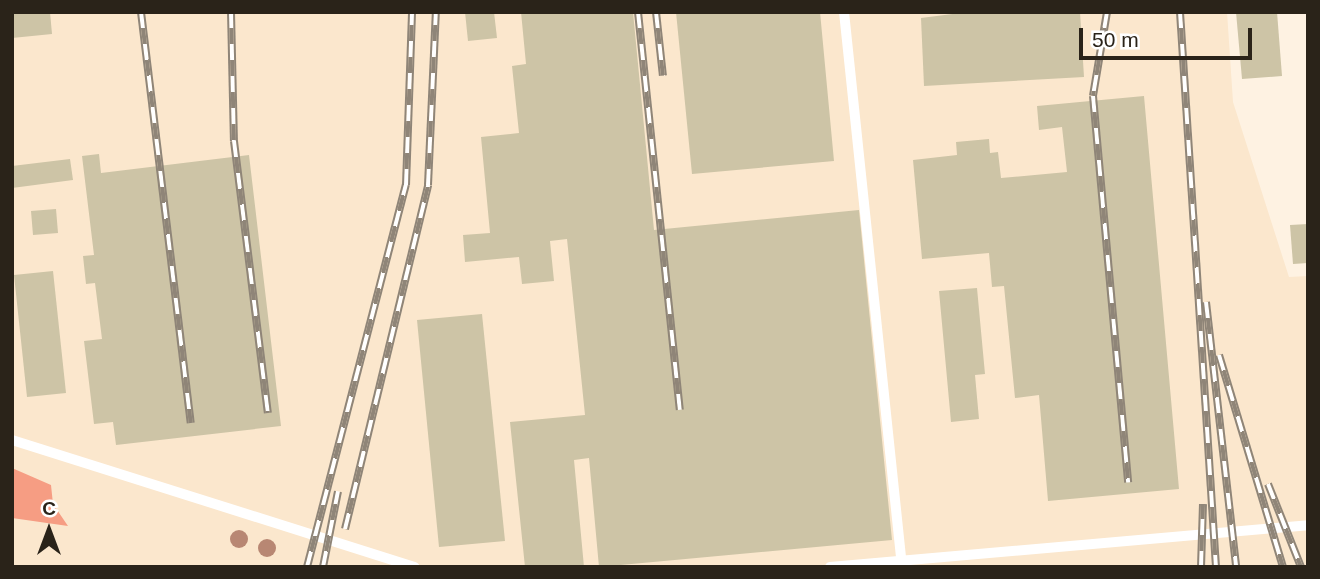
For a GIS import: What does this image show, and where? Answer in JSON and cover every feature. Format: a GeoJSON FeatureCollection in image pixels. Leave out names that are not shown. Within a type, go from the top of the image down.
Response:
{"type":"FeatureCollection","features":[{"type":"Feature","properties":{"kind":"lane"},"geometry":{"type":"LineString","coordinates":[[844,12],[902,564]]}},
{"type":"Feature","properties":{"kind":"lane"},"geometry":{"type":"LineString","coordinates":[[12,440],[414,567]]}},
{"type":"Feature","properties":{"kind":"lane"},"geometry":{"type":"LineString","coordinates":[[830,567],[902,564],[1308,525]]}},
{"type":"Feature","properties":{"kind":"shaded area"},"geometry":{"type":"Polygon","coordinates":[[[12,12],[1227,12],[1233,102],[1289,277],[1308,276],[1308,567],[12,567],[12,12]]]}},
{"type":"Feature","properties":{"kind":"shaded area"},"geometry":{"type":"Polygon","coordinates":[[[12,468],[51,485],[53,504],[68,526],[12,518],[12,468]]]}},
{"type":"Feature","properties":{"kind":"building"},"geometry":{"type":"Polygon","coordinates":[[[12,12],[50,12],[52,34],[12,38],[12,12]]]}},
{"type":"Feature","properties":{"kind":"building"},"geometry":{"type":"Polygon","coordinates":[[[465,12],[494,12],[497,38],[468,41],[465,12]]]}},
{"type":"Feature","properties":{"kind":"building"},"geometry":{"type":"Polygon","coordinates":[[[521,12],[633,12],[654,230],[859,210],[892,540],[599,567],[589,458],[574,460],[584,567],[525,567],[510,422],[585,415],[567,239],[550,241],[554,281],[522,284],[519,257],[465,262],[463,235],[490,233],[481,137],[519,133],[512,66],[526,64],[521,12]]]}},
{"type":"Feature","properties":{"kind":"building"},"geometry":{"type":"Polygon","coordinates":[[[676,12],[820,12],[834,161],[692,174],[676,12]]]}},
{"type":"Feature","properties":{"kind":"building"},"geometry":{"type":"Polygon","coordinates":[[[968,12],[1080,12],[1084,77],[924,86],[921,18],[968,12]]]}},
{"type":"Feature","properties":{"kind":"building"},"geometry":{"type":"Polygon","coordinates":[[[1236,12],[1277,12],[1282,76],[1242,79],[1236,12]]]}},
{"type":"Feature","properties":{"kind":"building"},"geometry":{"type":"Polygon","coordinates":[[[1144,96],[1179,489],[1048,501],[1039,395],[1015,398],[1004,286],[992,287],[989,253],[922,259],[913,160],[957,155],[956,142],[989,139],[990,153],[998,152],[1001,178],[1067,172],[1062,127],[1039,130],[1037,106],[1144,96]]]}},
{"type":"Feature","properties":{"kind":"building"},"geometry":{"type":"Polygon","coordinates":[[[99,154],[101,173],[249,155],[281,426],[116,445],[113,422],[94,424],[84,341],[102,339],[95,283],[86,284],[83,256],[94,255],[82,156],[99,154]]]}},
{"type":"Feature","properties":{"kind":"building"},"geometry":{"type":"Polygon","coordinates":[[[70,159],[73,180],[12,188],[12,166],[70,159]]]}},
{"type":"Feature","properties":{"kind":"building"},"geometry":{"type":"Polygon","coordinates":[[[56,209],[58,233],[33,235],[31,211],[56,209]]]}},
{"type":"Feature","properties":{"kind":"building"},"geometry":{"type":"Polygon","coordinates":[[[1308,224],[1308,263],[1293,264],[1290,225],[1308,224]]]}},
{"type":"Feature","properties":{"kind":"building"},"geometry":{"type":"Polygon","coordinates":[[[53,271],[66,393],[27,397],[14,275],[53,271]]]}},
{"type":"Feature","properties":{"kind":"building"},"geometry":{"type":"Polygon","coordinates":[[[977,288],[985,374],[975,375],[979,419],[951,422],[939,291],[977,288]]]}},
{"type":"Feature","properties":{"kind":"building"},"geometry":{"type":"Polygon","coordinates":[[[482,314],[505,541],[439,547],[417,320],[482,314]]]}},
{"type":"Feature","properties":{"kind":"railway"},"geometry":{"type":"LineString","coordinates":[[141,12],[191,423]]}},
{"type":"Feature","properties":{"kind":"railway"},"geometry":{"type":"LineString","coordinates":[[231,12],[234,141],[268,413]]}},
{"type":"Feature","properties":{"kind":"railway"},"geometry":{"type":"LineString","coordinates":[[307,567],[406,185],[412,12]]}},
{"type":"Feature","properties":{"kind":"railway"},"geometry":{"type":"LineString","coordinates":[[345,529],[428,185],[436,12]]}},
{"type":"Feature","properties":{"kind":"railway"},"geometry":{"type":"LineString","coordinates":[[638,12],[680,410]]}},
{"type":"Feature","properties":{"kind":"railway"},"geometry":{"type":"LineString","coordinates":[[656,12],[663,76]]}},
{"type":"Feature","properties":{"kind":"railway"},"geometry":{"type":"LineString","coordinates":[[1107,12],[1093,96],[1128,482]]}},
{"type":"Feature","properties":{"kind":"railway"},"geometry":{"type":"LineString","coordinates":[[1180,12],[1216,567]]}},
{"type":"Feature","properties":{"kind":"railway"},"geometry":{"type":"LineString","coordinates":[[1206,302],[1236,567]]}},
{"type":"Feature","properties":{"kind":"railway"},"geometry":{"type":"LineString","coordinates":[[1219,355],[1283,567]]}},
{"type":"Feature","properties":{"kind":"railway"},"geometry":{"type":"LineString","coordinates":[[1268,484],[1301,567]]}},
{"type":"Feature","properties":{"kind":"railway"},"geometry":{"type":"LineString","coordinates":[[323,567],[338,491]]}},
{"type":"Feature","properties":{"kind":"railway"},"geometry":{"type":"LineString","coordinates":[[1201,567],[1203,504]]}}]}
